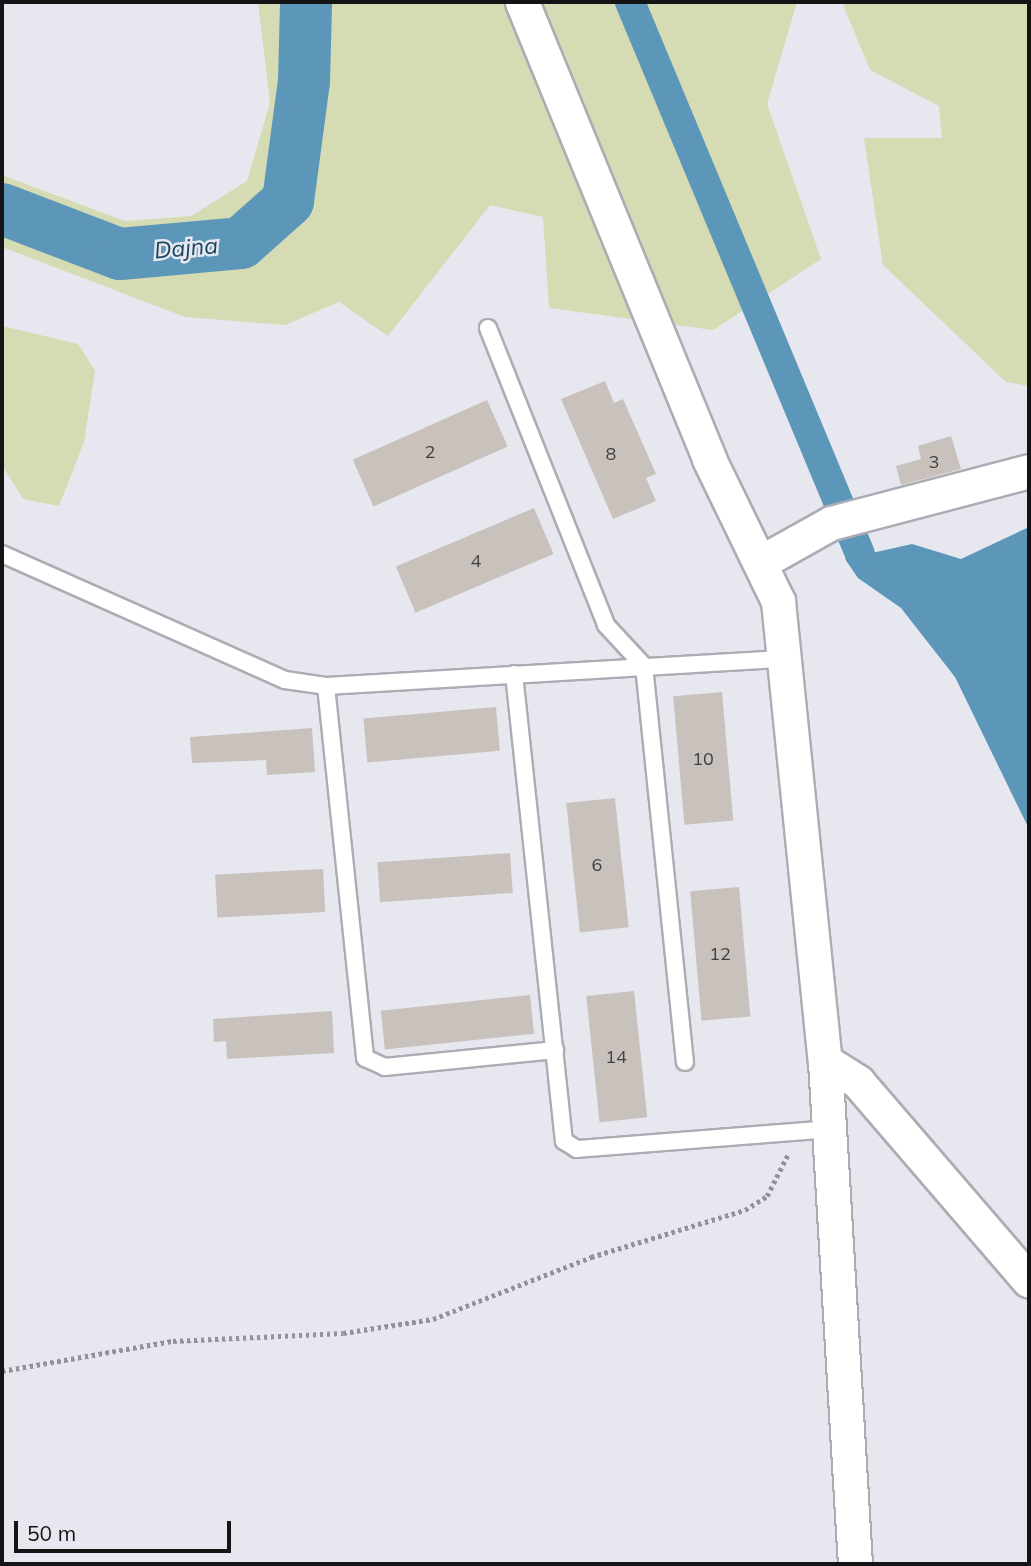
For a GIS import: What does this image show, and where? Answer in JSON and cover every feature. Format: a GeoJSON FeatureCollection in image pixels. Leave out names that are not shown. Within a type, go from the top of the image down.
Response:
{"type":"FeatureCollection","features":[{"type":"Feature","properties":{"kind":"street"},"geometry":{"type":"LineString","coordinates":[[522,2],[709,459],[763,561],[788,659],[825,1061],[856,1564]]}},
{"type":"Feature","properties":{"kind":"street"},"geometry":{"type":"LineString","coordinates":[[763,561],[831,523],[1029,471]]}},
{"type":"Feature","properties":{"kind":"street"},"geometry":{"type":"LineString","coordinates":[[825,1061],[858,1082],[1029,1281]]}},
{"type":"Feature","properties":{"kind":"lane"},"geometry":{"type":"LineString","coordinates":[[488,328],[606,625],[644,666],[684,1062]]}},
{"type":"Feature","properties":{"kind":"lane"},"geometry":{"type":"LineString","coordinates":[[2,554],[285,680],[326,686],[788,659]]}},
{"type":"Feature","properties":{"kind":"lane"},"geometry":{"type":"LineString","coordinates":[[514,674],[565,1141],[577,1149],[830,1129]]}},
{"type":"Feature","properties":{"kind":"lane"},"geometry":{"type":"LineString","coordinates":[[326,686],[365,1058],[385,1067],[555,1050]]}},
{"type":"Feature","properties":{"kind":"path"},"geometry":{"type":"LineString","coordinates":[[2,1371],[173,1341],[343,1333],[432,1319],[591,1257],[745,1210],[767,1196],[784,1172],[797,1131]]}},
{"type":"Feature","properties":{"kind":"green space"},"geometry":{"type":"Polygon","coordinates":[[[258,2],[797,2],[767,104],[821,259],[713,330],[549,308],[543,217],[490,205],[388,336],[339,302],[285,325],[185,317],[2,247],[2,175],[125,221],[191,216],[247,181],[270,103],[258,2]]]}},
{"type":"Feature","properties":{"kind":"green space"},"geometry":{"type":"Polygon","coordinates":[[[842,2],[1029,2],[1029,386],[1006,382],[883,265],[864,138],[942,138],[939,106],[870,70],[842,2]]]}},
{"type":"Feature","properties":{"kind":"green space"},"geometry":{"type":"Polygon","coordinates":[[[2,326],[78,344],[95,371],[84,442],[59,506],[23,499],[2,465],[2,326]]]}},
{"type":"Feature","properties":{"kind":"water"},"geometry":{"type":"Polygon","coordinates":[[[1029,527],[1029,829],[955,677],[901,608],[858,578],[845,559],[912,544],[961,559],[1029,527]]]}},
{"type":"Feature","properties":{"kind":"building"},"geometry":{"type":"Polygon","coordinates":[[[605,381],[614,403],[623,399],[656,474],[646,478],[656,501],[613,519],[561,399],[605,381]]]}},
{"type":"Feature","properties":{"kind":"building"},"geometry":{"type":"Polygon","coordinates":[[[487,400],[508,447],[373,506],[353,460],[487,400]]]}},
{"type":"Feature","properties":{"kind":"building"},"geometry":{"type":"Polygon","coordinates":[[[951,436],[961,469],[901,485],[896,466],[921,459],[918,446],[951,436]]]}},
{"type":"Feature","properties":{"kind":"building"},"geometry":{"type":"Polygon","coordinates":[[[534,508],[554,554],[415,613],[396,567],[534,508]]]}},
{"type":"Feature","properties":{"kind":"building"},"geometry":{"type":"Polygon","coordinates":[[[722,692],[733,821],[684,825],[673,696],[722,692]]]}},
{"type":"Feature","properties":{"kind":"building"},"geometry":{"type":"Polygon","coordinates":[[[496,707],[500,751],[367,762],[364,719],[496,707]]]}},
{"type":"Feature","properties":{"kind":"building"},"geometry":{"type":"Polygon","coordinates":[[[312,728],[315,772],[267,775],[266,760],[192,763],[190,737],[312,728]]]}},
{"type":"Feature","properties":{"kind":"building"},"geometry":{"type":"Polygon","coordinates":[[[615,798],[629,927],[580,932],[566,803],[615,798]]]}},
{"type":"Feature","properties":{"kind":"building"},"geometry":{"type":"Polygon","coordinates":[[[510,853],[513,893],[380,902],[377,862],[510,853]]]}},
{"type":"Feature","properties":{"kind":"building"},"geometry":{"type":"Polygon","coordinates":[[[323,869],[325,912],[217,918],[215,875],[323,869]]]}},
{"type":"Feature","properties":{"kind":"building"},"geometry":{"type":"Polygon","coordinates":[[[739,887],[750,1017],[702,1021],[690,891],[739,887]]]}},
{"type":"Feature","properties":{"kind":"building"},"geometry":{"type":"Polygon","coordinates":[[[634,991],[647,1117],[600,1122],[586,996],[634,991]]]}},
{"type":"Feature","properties":{"kind":"building"},"geometry":{"type":"Polygon","coordinates":[[[530,995],[534,1034],[385,1049],[381,1011],[530,995]]]}},
{"type":"Feature","properties":{"kind":"building"},"geometry":{"type":"Polygon","coordinates":[[[332,1011],[334,1053],[227,1059],[226,1041],[214,1042],[213,1019],[332,1011]]]}},
{"type":"Feature","properties":{"kind":"waterway","name":"Dajna"},"geometry":{"type":"LineString","coordinates":[[2,209],[120,254],[241,243],[288,201],[304,81],[306,2]]}},
{"type":"Feature","properties":{"kind":"waterway"},"geometry":{"type":"LineString","coordinates":[[630,2],[860,554]]}}]}
